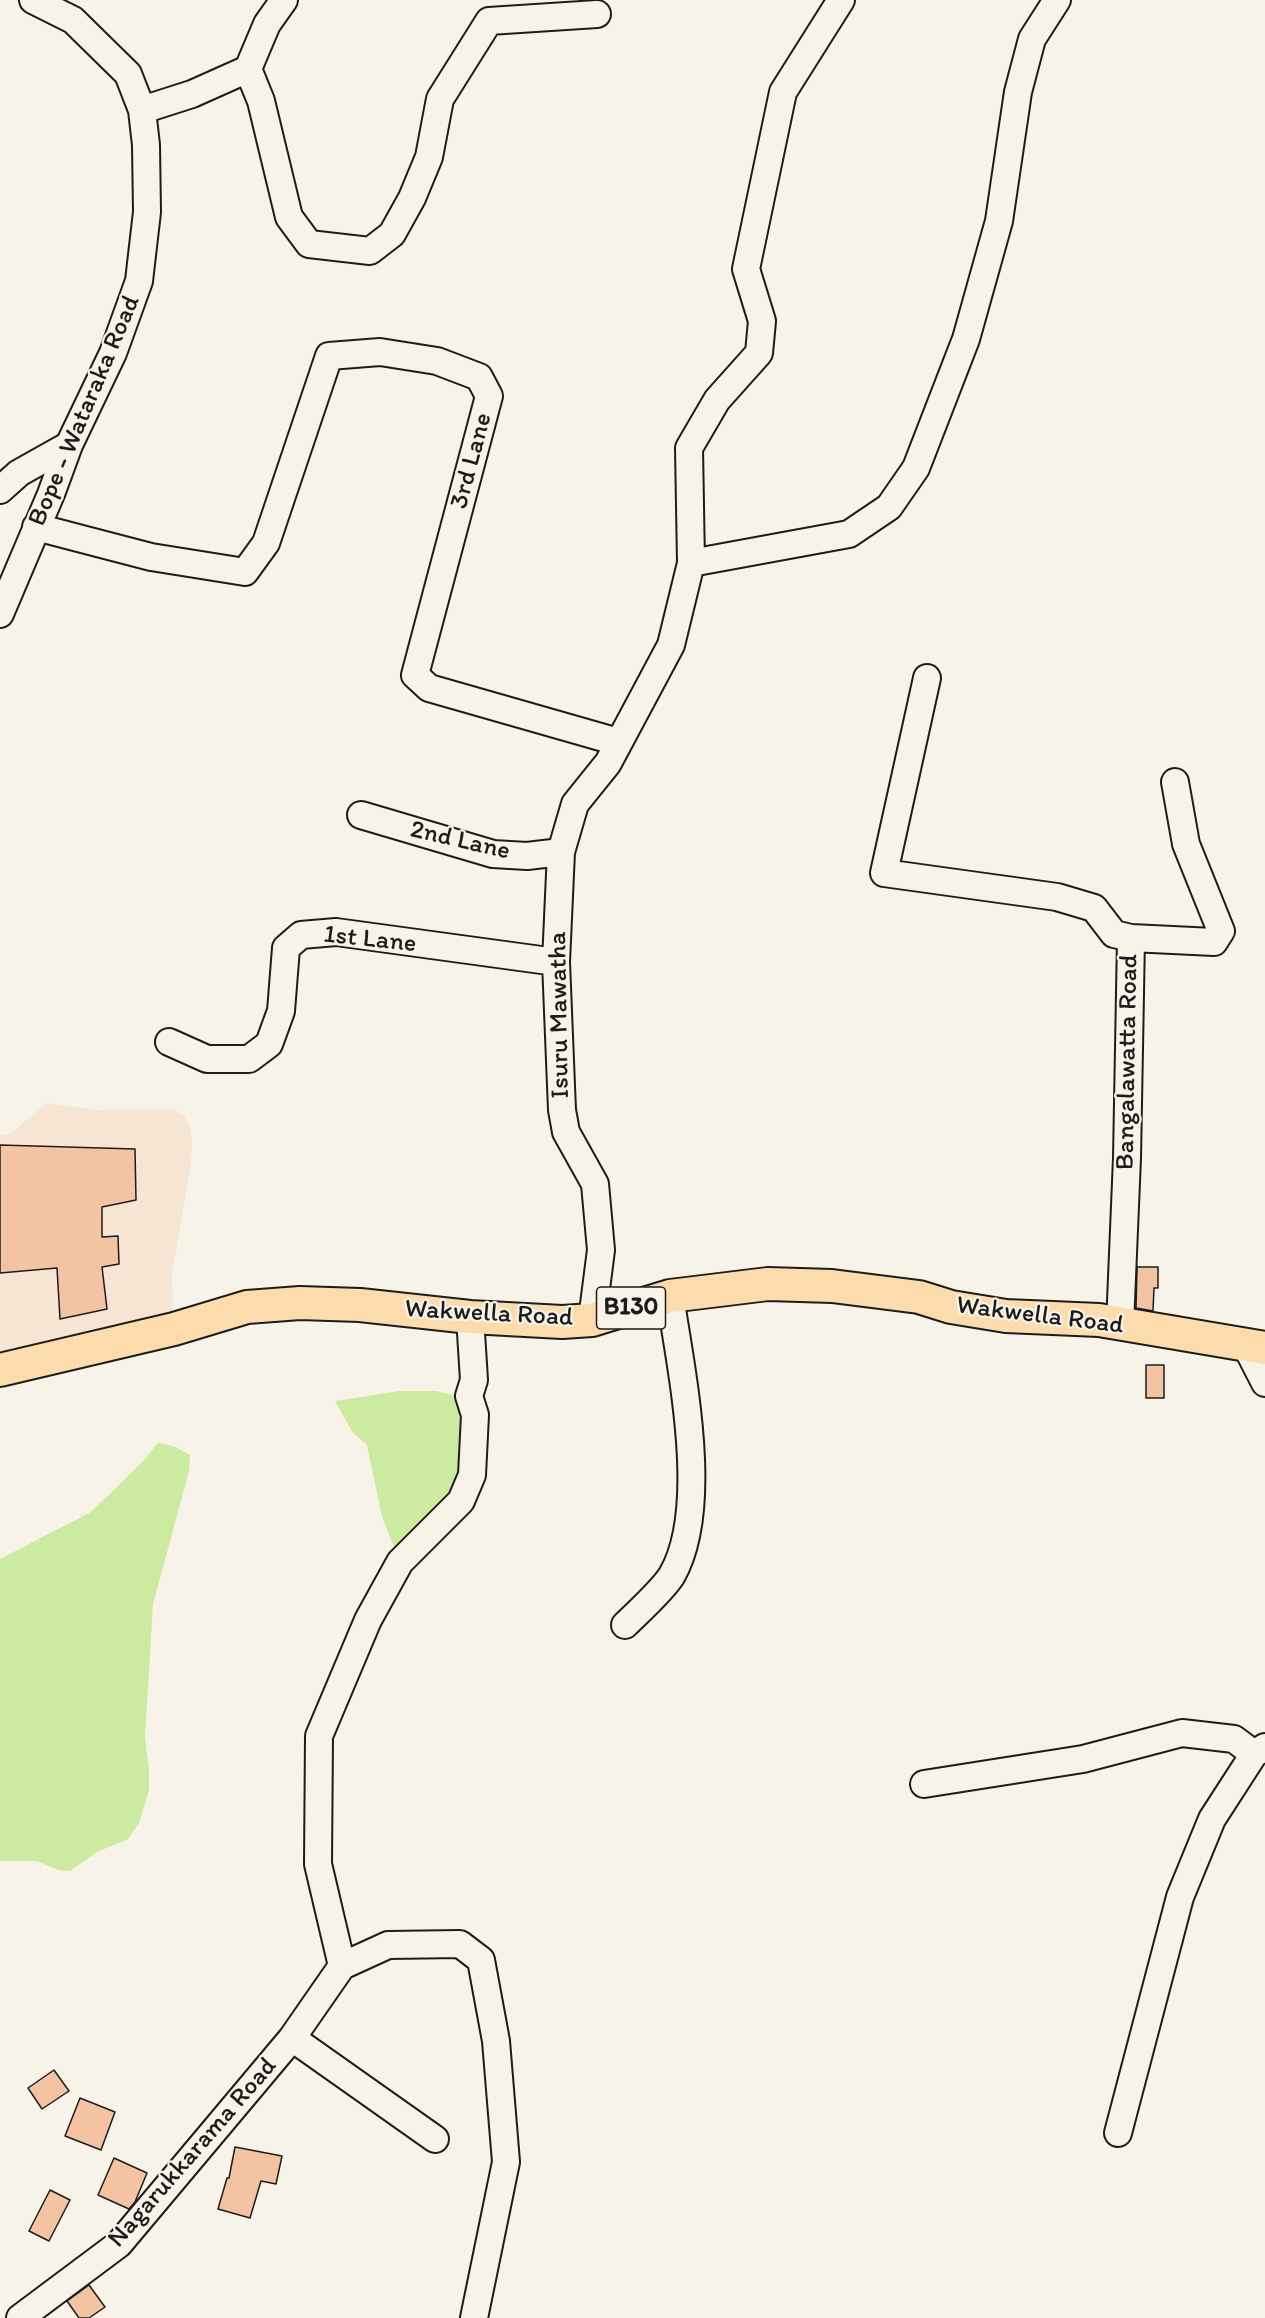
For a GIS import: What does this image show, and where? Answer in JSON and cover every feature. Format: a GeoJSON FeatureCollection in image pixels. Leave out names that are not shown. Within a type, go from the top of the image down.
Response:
{"type":"FeatureCollection","features":[{"type":"Feature","properties":{"kind":"main road","name":"Wakwella Road"},"geometry":{"type":"LineString","coordinates":[[0,1370],[174,1329],[248,1307],[300,1302],[360,1305],[470,1317],[562,1322],[592,1320],[670,1296],[768,1284],[832,1286],[919,1298],[951,1307],[1006,1316],[1099,1320],[1255,1346]]}},
{"type":"Feature","properties":{"kind":"street","name":"Bope - Wataraka Road"},"geometry":{"type":"LineString","coordinates":[[0,614],[69,445],[113,352],[139,281],[147,212],[146,145],[142,110],[128,74],[73,20],[33,0]]}},
{"type":"Feature","properties":{"kind":"street"},"geometry":{"type":"LineString","coordinates":[[142,110],[192,94],[248,69],[267,24],[284,0]]}},
{"type":"Feature","properties":{"kind":"street","name":"Isuru Mawatha"},"geometry":{"type":"LineString","coordinates":[[592,1320],[601,1250],[595,1184],[566,1132],[562,1110],[556,962],[561,852],[575,804],[608,763],[671,645],[691,563],[689,448],[717,400],[759,353],[762,321],[746,269],[783,92],[841,0]]}},
{"type":"Feature","properties":{"kind":"street"},"geometry":{"type":"LineString","coordinates":[[691,563],[849,534],[889,507],[916,468],[966,339],[999,221],[1018,92],[1032,39],[1056,0]]}},
{"type":"Feature","properties":{"kind":"street"},"geometry":{"type":"LineString","coordinates":[[248,69],[261,101],[289,217],[309,244],[370,251],[392,234],[412,198],[429,157],[440,99],[489,21],[597,14]]}},
{"type":"Feature","properties":{"kind":"street","name":"3rd Lane"},"geometry":{"type":"LineString","coordinates":[[36,527],[151,557],[245,572],[266,543],[329,356],[380,352],[437,361],[479,377],[489,396],[416,675],[429,687],[618,742]]}},
{"type":"Feature","properties":{"kind":"street"},"geometry":{"type":"LineString","coordinates":[[0,490],[19,473],[69,445]]}},
{"type":"Feature","properties":{"kind":"street","name":"Bangalawatta Road"},"geometry":{"type":"LineString","coordinates":[[927,678],[884,873],[1057,897],[1094,908],[1114,934],[1131,939],[1127,1158],[1120,1325]]}},
{"type":"Feature","properties":{"kind":"street"},"geometry":{"type":"LineString","coordinates":[[1131,939],[1214,942],[1221,931],[1186,844],[1175,782]]}},
{"type":"Feature","properties":{"kind":"street","name":"2nd Lane"},"geometry":{"type":"LineString","coordinates":[[361,815],[493,854],[527,856],[561,852]]}},
{"type":"Feature","properties":{"kind":"street","name":"1st Lane"},"geometry":{"type":"LineString","coordinates":[[169,1042],[207,1059],[249,1059],[269,1044],[281,1011],[286,948],[302,934],[336,932],[556,962]]}},
{"type":"Feature","properties":{"kind":"street"},"geometry":{"type":"LineString","coordinates":[[625,1625],[672,1575],[686,1537],[691,1496],[690,1423],[670,1296]]}},
{"type":"Feature","properties":{"kind":"street"},"geometry":{"type":"LineString","coordinates":[[470,1317],[474,1380],[469,1396],[475,1415],[472,1476],[461,1501],[400,1562],[368,1620],[319,1736],[318,1864],[342,1966],[388,1945],[460,1944],[481,1960],[496,2041],[506,2162],[474,2318]]}},
{"type":"Feature","properties":{"kind":"street"},"geometry":{"type":"LineString","coordinates":[[1255,1346],[1265,1383]]}},
{"type":"Feature","properties":{"kind":"street"},"geometry":{"type":"LineString","coordinates":[[924,1784],[1083,1759],[1182,1733],[1234,1739],[1259,1751],[1212,1819],[1180,1897],[1118,2133]]}},
{"type":"Feature","properties":{"kind":"street","name":"Nagarukkarama Road"},"geometry":{"type":"LineString","coordinates":[[20,2318],[119,2244],[292,2038],[342,1966]]}},
{"type":"Feature","properties":{"kind":"street"},"geometry":{"type":"LineString","coordinates":[[292,2038],[435,2139]]}},
{"type":"Feature","properties":{"kind":"shaded area"},"geometry":{"type":"Polygon","coordinates":[[[47,1103],[94,1110],[174,1110],[184,1116],[190,1126],[191,1165],[172,1273],[174,1329],[0,1370],[0,1136],[10,1134],[47,1103]]]}},
{"type":"Feature","properties":{"kind":"green space"},"geometry":{"type":"Polygon","coordinates":[[[399,1391],[436,1391],[469,1396],[472,1475],[400,1562],[382,1517],[367,1445],[353,1433],[335,1401],[399,1391]]]}},
{"type":"Feature","properties":{"kind":"green space"},"geometry":{"type":"Polygon","coordinates":[[[158,1443],[173,1446],[190,1455],[189,1471],[153,1604],[145,1737],[149,1790],[139,1823],[128,1839],[97,1852],[70,1871],[58,1870],[37,1861],[0,1861],[0,1559],[91,1512],[145,1459],[158,1443]]]}},
{"type":"Feature","properties":{"kind":"building"},"geometry":{"type":"Polygon","coordinates":[[[0,1145],[135,1149],[136,1200],[102,1207],[102,1237],[118,1236],[119,1264],[102,1267],[107,1309],[60,1319],[57,1268],[0,1273],[0,1145]]]}},
{"type":"Feature","properties":{"kind":"building"},"geometry":{"type":"Polygon","coordinates":[[[1137,1267],[1158,1267],[1158,1288],[1154,1288],[1153,1311],[1136,1308],[1137,1267]]]}},
{"type":"Feature","properties":{"kind":"building"},"geometry":{"type":"Polygon","coordinates":[[[1146,1365],[1164,1365],[1164,1398],[1146,1398],[1146,1365]]]}},
{"type":"Feature","properties":{"kind":"building"},"geometry":{"type":"Polygon","coordinates":[[[54,2070],[69,2091],[42,2109],[28,2088],[54,2070]]]}},
{"type":"Feature","properties":{"kind":"building"},"geometry":{"type":"Polygon","coordinates":[[[80,2098],[115,2112],[101,2150],[65,2136],[80,2098]]]}},
{"type":"Feature","properties":{"kind":"building"},"geometry":{"type":"Polygon","coordinates":[[[235,2147],[282,2156],[276,2184],[261,2181],[250,2218],[218,2209],[227,2178],[229,2178],[235,2147]]]}},
{"type":"Feature","properties":{"kind":"building"},"geometry":{"type":"Polygon","coordinates":[[[114,2158],[147,2173],[135,2202],[129,2209],[98,2195],[114,2158]]]}},
{"type":"Feature","properties":{"kind":"building"},"geometry":{"type":"Polygon","coordinates":[[[50,2190],[70,2200],[49,2241],[29,2231],[50,2190]]]}},
{"type":"Feature","properties":{"kind":"building"},"geometry":{"type":"Polygon","coordinates":[[[89,2285],[105,2307],[89,2318],[79,2318],[67,2301],[89,2285]]]}}]}
